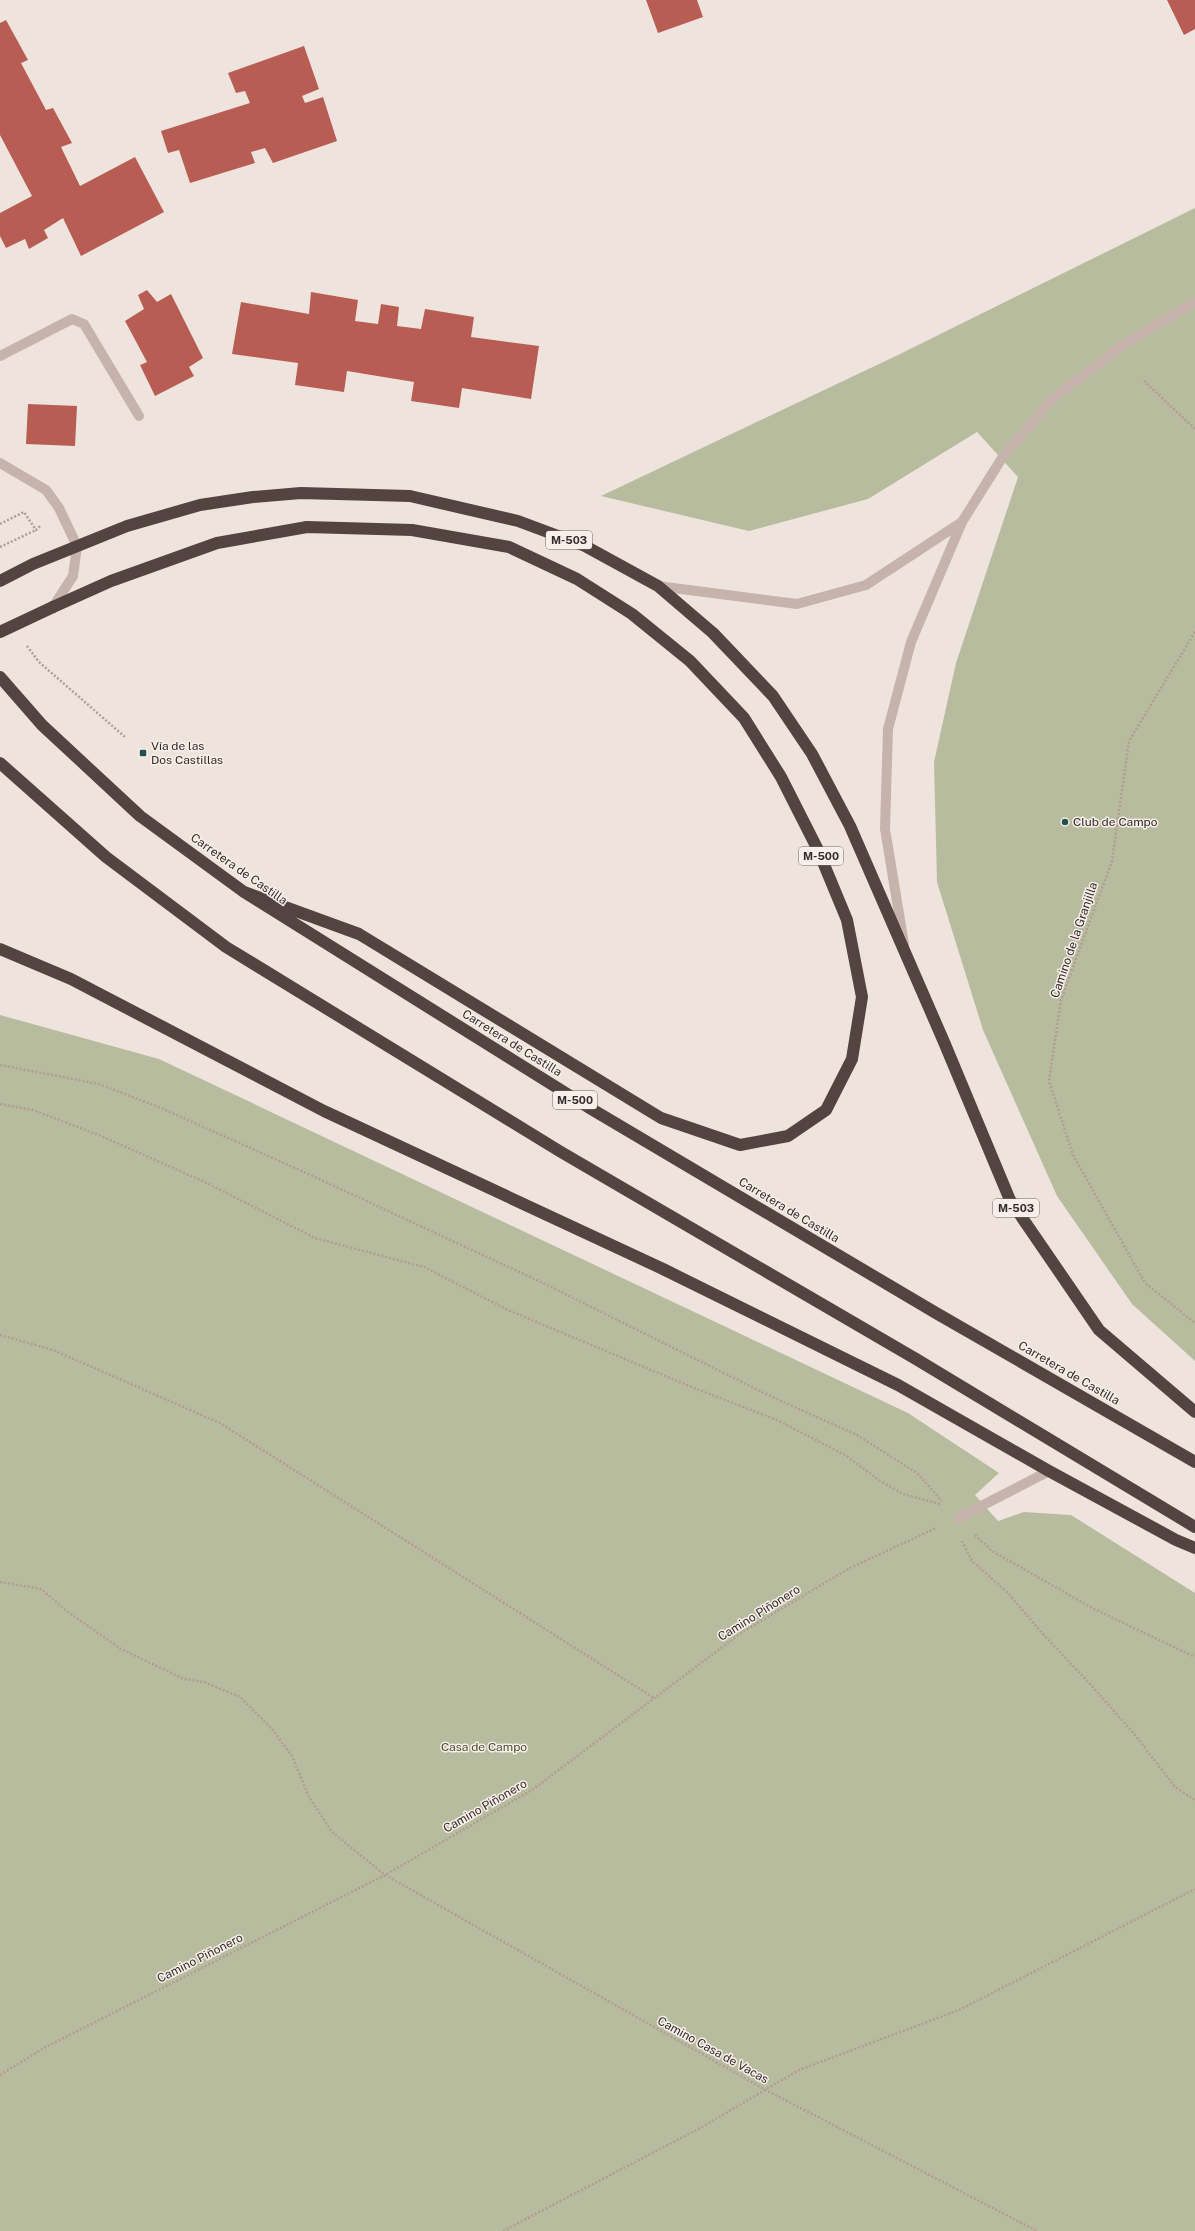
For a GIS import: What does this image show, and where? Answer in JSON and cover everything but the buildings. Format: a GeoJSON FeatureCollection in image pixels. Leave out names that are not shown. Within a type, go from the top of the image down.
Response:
{"type":"FeatureCollection","features":[{"type":"Feature","properties":{"kind":"highway","name":"M-503"},"geometry":{"type":"LineString","coordinates":[[0,581],[33,564],[127,526],[200,505],[253,497],[301,493],[410,496],[518,521],[585,546],[658,586],[713,633],[773,696],[812,754],[850,826],[944,1042],[1010,1200],[1099,1330],[1195,1412]]}},
{"type":"Feature","properties":{"kind":"highway","name":"M-500"},"geometry":{"type":"LineString","coordinates":[[53,607],[111,581],[217,543],[307,526],[412,530],[509,547],[577,579],[632,614],[690,661],[744,718],[781,777],[818,850],[847,920],[862,997],[852,1059],[826,1110],[788,1136],[740,1145],[661,1118],[359,934],[244,892]]}},
{"type":"Feature","properties":{"kind":"highway"},"geometry":{"type":"LineString","coordinates":[[0,632],[53,607]]}},
{"type":"Feature","properties":{"kind":"highway","name":"Carretera de Castilla"},"geometry":{"type":"LineString","coordinates":[[0,677],[42,725],[140,816],[244,892],[595,1112],[936,1313],[1195,1462]]}},
{"type":"Feature","properties":{"kind":"highway"},"geometry":{"type":"LineString","coordinates":[[0,763],[106,857],[226,947],[561,1152],[923,1363],[1195,1527]]}},
{"type":"Feature","properties":{"kind":"highway"},"geometry":{"type":"LineString","coordinates":[[0,949],[71,979],[324,1111],[662,1269],[898,1385],[1049,1471],[1176,1540],[1195,1548]]}},
{"type":"Feature","properties":{"kind":"lane"},"geometry":{"type":"LineString","coordinates":[[907,958],[885,829],[888,729],[911,642],[962,522],[1002,458],[1052,399],[1123,345],[1195,302]]}},
{"type":"Feature","properties":{"kind":"lane"},"geometry":{"type":"LineString","coordinates":[[0,356],[72,319],[84,324],[139,416]]}},
{"type":"Feature","properties":{"kind":"lane"},"geometry":{"type":"LineString","coordinates":[[0,463],[46,490],[59,508],[77,546],[73,576],[53,607]]}},
{"type":"Feature","properties":{"kind":"lane"},"geometry":{"type":"LineString","coordinates":[[658,586],[797,604],[866,585],[962,522]]}},
{"type":"Feature","properties":{"kind":"lane"},"geometry":{"type":"LineString","coordinates":[[958,1518],[1049,1471]]}},
{"type":"Feature","properties":{"kind":"path"},"geometry":{"type":"LineString","coordinates":[[1144,381],[1195,429]]}},
{"type":"Feature","properties":{"kind":"path"},"geometry":{"type":"LineString","coordinates":[[0,524],[24,512]]}},
{"type":"Feature","properties":{"kind":"path"},"geometry":{"type":"LineString","coordinates":[[0,548],[36,530]]}},
{"type":"Feature","properties":{"kind":"path","name":"Camino de la Granjilla"},"geometry":{"type":"LineString","coordinates":[[1195,632],[1129,740],[1112,861],[1062,1000],[1049,1081],[1073,1155],[1145,1283],[1195,1323]]}},
{"type":"Feature","properties":{"kind":"path"},"geometry":{"type":"LineString","coordinates":[[26,645],[39,662],[125,737]]}},
{"type":"Feature","properties":{"kind":"path"},"geometry":{"type":"LineString","coordinates":[[0,1065],[99,1084],[161,1108],[543,1284],[772,1397],[857,1435],[917,1473],[946,1506],[903,1494],[878,1480],[845,1455],[777,1420],[694,1388],[508,1310],[424,1268],[315,1238],[207,1183],[102,1136],[33,1110],[0,1104]]}},
{"type":"Feature","properties":{"kind":"path"},"geometry":{"type":"LineString","coordinates":[[0,1335],[54,1350],[220,1423],[654,1698]]}},
{"type":"Feature","properties":{"kind":"path"},"geometry":{"type":"LineString","coordinates":[[958,1518],[992,1551],[1092,1608],[1195,1657]]}},
{"type":"Feature","properties":{"kind":"path"},"geometry":{"type":"LineString","coordinates":[[958,1518],[959,1537],[972,1562],[1008,1594],[1091,1685],[1135,1735],[1175,1787],[1195,1800]]}},
{"type":"Feature","properties":{"kind":"path","name":"Camino Piñonero"},"geometry":{"type":"LineString","coordinates":[[0,2075],[44,2048],[385,1875],[532,1790],[741,1633],[848,1569],[958,1518]]}},
{"type":"Feature","properties":{"kind":"path","name":"Camino Casa de Vacas"},"geometry":{"type":"LineString","coordinates":[[0,1582],[41,1589],[68,1612],[121,1649],[184,1679],[204,1682],[240,1697],[272,1729],[292,1756],[308,1795],[332,1832],[385,1875],[764,2089],[1037,2231]]}},
{"type":"Feature","properties":{"kind":"path"},"geometry":{"type":"LineString","coordinates":[[503,2231],[702,2127],[764,2089],[799,2070],[959,2010],[1195,1889]]}},
{"type":"Feature","properties":{"kind":"green space","name":"Club de Campo"},"geometry":{"type":"Polygon","coordinates":[[[1195,208],[1195,1361],[1132,1304],[1057,1196],[983,1030],[937,882],[934,762],[956,663],[1018,477],[977,432],[868,499],[749,531],[601,496],[898,355],[1195,208]]]}},
{"type":"Feature","properties":{"kind":"green space","name":"Casa de Campo"},"geometry":{"type":"Polygon","coordinates":[[[0,1015],[159,1059],[908,1413],[999,1473],[975,1495],[998,1521],[1024,1512],[1071,1515],[1195,1593],[1195,2231],[0,2231],[0,1015]]]}},
{"type":"Feature","properties":{"kind":"place","name":"Vía de las Dos Castillas"},"geometry":{"type":"Point","coordinates":[143,753]}},
{"type":"Feature","properties":{"kind":"place","name":"Club de Campo"},"geometry":{"type":"Point","coordinates":[1065,822]}}]}
